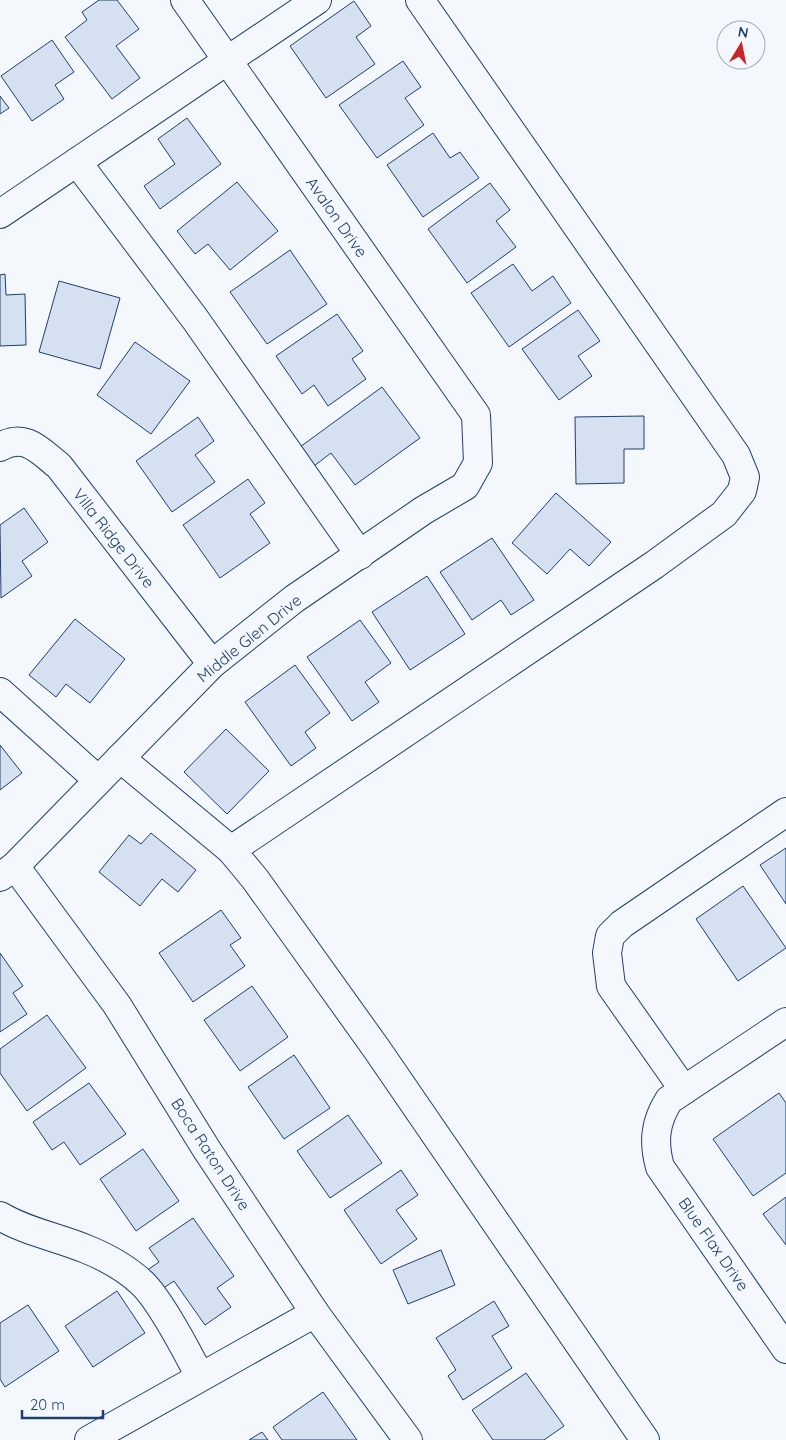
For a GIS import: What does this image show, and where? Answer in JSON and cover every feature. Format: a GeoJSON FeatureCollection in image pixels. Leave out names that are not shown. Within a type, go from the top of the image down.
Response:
{"type":"FeatureCollection","features":[{"type":"Feature","properties":{"kind":"street","name":"Avalon Drive"},"geometry":{"type":"LineString","coordinates":[[185,0],[476,415],[478,438]]}},
{"type":"Feature","properties":{"kind":"street"},"geometry":{"type":"LineString","coordinates":[[0,214],[226,59],[316,0]]}},
{"type":"Feature","properties":{"kind":"street"},"geometry":{"type":"LineString","coordinates":[[231,850],[654,565],[724,514],[742,491],[745,477],[736,456],[420,0]]}},
{"type":"Feature","properties":{"kind":"street"},"geometry":{"type":"LineString","coordinates":[[77,162],[195,319],[360,554]]}},
{"type":"Feature","properties":{"kind":"street","name":"Middle Glen Drive"},"geometry":{"type":"LineString","coordinates":[[8,872],[212,664],[294,599],[424,510],[465,486],[478,463],[478,438]]}},
{"type":"Feature","properties":{"kind":"street","name":"Villa Ridge Drive"},"geometry":{"type":"LineString","coordinates":[[0,447],[10,441],[28,442],[59,466],[212,664]]}},
{"type":"Feature","properties":{"kind":"street"},"geometry":{"type":"LineString","coordinates":[[0,692],[98,780]]}},
{"type":"Feature","properties":{"kind":"street"},"geometry":{"type":"LineString","coordinates":[[120,758],[231,850],[255,879],[376,1048],[645,1440]]}},
{"type":"Feature","properties":{"kind":"street"},"geometry":{"type":"LineString","coordinates":[[684,1090],[611,986],[607,953],[610,936],[622,924],[786,812]]}},
{"type":"Feature","properties":{"kind":"street","name":"Boca Raton Drive"},"geometry":{"type":"LineString","coordinates":[[8,872],[117,1005],[207,1150],[315,1313],[408,1440]]}},
{"type":"Feature","properties":{"kind":"street","name":"Blue Flax Drive"},"geometry":{"type":"LineString","coordinates":[[785,1025],[669,1100],[659,1116],[656,1151],[660,1167],[786,1349]]}},
{"type":"Feature","properties":{"kind":"street"},"geometry":{"type":"LineString","coordinates":[[0,1216],[20,1228],[93,1252],[116,1263],[143,1284],[187,1351],[200,1377]]}},
{"type":"Feature","properties":{"kind":"street"},"geometry":{"type":"LineString","coordinates":[[89,1440],[315,1313]]}},
{"type":"Feature","properties":{"kind":"building"},"geometry":{"type":"Polygon","coordinates":[[[99,0],[117,0],[139,29],[116,46],[140,78],[112,99],[65,37],[87,20],[82,12],[99,0]]]}},
{"type":"Feature","properties":{"kind":"building"},"geometry":{"type":"Polygon","coordinates":[[[354,1],[371,26],[356,37],[375,64],[326,98],[290,46],[354,1]]]}},
{"type":"Feature","properties":{"kind":"building"},"geometry":{"type":"Polygon","coordinates":[[[52,40],[74,72],[55,85],[64,99],[32,121],[1,76],[52,40]]]}},
{"type":"Feature","properties":{"kind":"building"},"geometry":{"type":"Polygon","coordinates":[[[403,61],[421,87],[405,98],[424,125],[377,158],[339,105],[403,61]]]}},
{"type":"Feature","properties":{"kind":"building"},"geometry":{"type":"Polygon","coordinates":[[[0,96],[9,108],[0,114],[0,96]]]}},
{"type":"Feature","properties":{"kind":"building"},"geometry":{"type":"Polygon","coordinates":[[[187,118],[221,164],[160,209],[144,186],[175,164],[158,139],[187,118]]]}},
{"type":"Feature","properties":{"kind":"building"},"geometry":{"type":"Polygon","coordinates":[[[433,133],[450,158],[460,152],[479,178],[423,217],[387,165],[433,133]]]}},
{"type":"Feature","properties":{"kind":"building"},"geometry":{"type":"Polygon","coordinates":[[[237,182],[278,231],[230,270],[208,244],[195,254],[177,231],[237,182]]]}},
{"type":"Feature","properties":{"kind":"building"},"geometry":{"type":"Polygon","coordinates":[[[490,183],[510,210],[496,221],[516,247],[467,283],[428,229],[490,183]]]}},
{"type":"Feature","properties":{"kind":"building"},"geometry":{"type":"Polygon","coordinates":[[[290,250],[327,304],[267,344],[230,292],[290,250]]]}},
{"type":"Feature","properties":{"kind":"building"},"geometry":{"type":"Polygon","coordinates":[[[513,264],[532,291],[553,276],[571,303],[509,347],[471,293],[513,264]]]}},
{"type":"Feature","properties":{"kind":"building"},"geometry":{"type":"Polygon","coordinates":[[[5,274],[6,295],[25,294],[26,345],[0,346],[0,275],[5,274]]]}},
{"type":"Feature","properties":{"kind":"building"},"geometry":{"type":"Polygon","coordinates":[[[59,281],[120,298],[100,369],[39,352],[59,281]]]}},
{"type":"Feature","properties":{"kind":"building"},"geometry":{"type":"Polygon","coordinates":[[[578,310],[600,341],[578,356],[592,376],[559,400],[522,349],[578,310]]]}},
{"type":"Feature","properties":{"kind":"building"},"geometry":{"type":"Polygon","coordinates":[[[337,314],[363,351],[352,359],[366,379],[328,406],[314,385],[302,394],[276,356],[337,314]]]}},
{"type":"Feature","properties":{"kind":"building"},"geometry":{"type":"Polygon","coordinates":[[[135,342],[190,381],[151,434],[97,395],[135,342]]]}},
{"type":"Feature","properties":{"kind":"building"},"geometry":{"type":"Polygon","coordinates":[[[382,387],[420,438],[355,485],[331,453],[314,466],[300,447],[382,387]]]}},
{"type":"Feature","properties":{"kind":"building"},"geometry":{"type":"Polygon","coordinates":[[[644,416],[644,449],[624,449],[624,483],[576,484],[575,417],[644,416]]]}},
{"type":"Feature","properties":{"kind":"building"},"geometry":{"type":"Polygon","coordinates":[[[198,417],[214,441],[195,455],[215,482],[172,512],[136,461],[198,417]]]}},
{"type":"Feature","properties":{"kind":"building"},"geometry":{"type":"Polygon","coordinates":[[[248,479],[265,503],[250,514],[270,543],[220,578],[183,525],[248,479]]]}},
{"type":"Feature","properties":{"kind":"building"},"geometry":{"type":"Polygon","coordinates":[[[556,493],[611,542],[589,566],[570,549],[547,574],[512,543],[556,493]]]}},
{"type":"Feature","properties":{"kind":"building"},"geometry":{"type":"Polygon","coordinates":[[[24,508],[48,542],[22,561],[32,576],[1,598],[0,525],[24,508]]]}},
{"type":"Feature","properties":{"kind":"building"},"geometry":{"type":"Polygon","coordinates":[[[492,538],[534,600],[511,615],[501,600],[472,620],[440,572],[492,538]]]}},
{"type":"Feature","properties":{"kind":"building"},"geometry":{"type":"Polygon","coordinates":[[[427,576],[465,634],[410,670],[372,612],[427,576]]]}},
{"type":"Feature","properties":{"kind":"building"},"geometry":{"type":"Polygon","coordinates":[[[75,619],[125,659],[90,703],[66,684],[56,697],[29,675],[75,619]]]}},
{"type":"Feature","properties":{"kind":"building"},"geometry":{"type":"Polygon","coordinates":[[[360,620],[391,663],[365,682],[379,702],[352,721],[307,657],[360,620]]]}},
{"type":"Feature","properties":{"kind":"building"},"geometry":{"type":"Polygon","coordinates":[[[295,665],[330,713],[305,732],[316,748],[291,766],[245,702],[295,665]]]}},
{"type":"Feature","properties":{"kind":"building"},"geometry":{"type":"Polygon","coordinates":[[[226,729],[269,771],[227,814],[184,772],[226,729]]]}},
{"type":"Feature","properties":{"kind":"building"},"geometry":{"type":"Polygon","coordinates":[[[0,745],[22,773],[0,790],[0,745]]]}},
{"type":"Feature","properties":{"kind":"building"},"geometry":{"type":"Polygon","coordinates":[[[151,833],[196,870],[178,892],[162,879],[140,906],[99,872],[129,835],[141,844],[151,833]]]}},
{"type":"Feature","properties":{"kind":"building"},"geometry":{"type":"Polygon","coordinates":[[[786,848],[786,904],[760,865],[786,848]]]}},
{"type":"Feature","properties":{"kind":"building"},"geometry":{"type":"Polygon","coordinates":[[[743,886],[786,948],[738,981],[696,919],[743,886]]]}},
{"type":"Feature","properties":{"kind":"building"},"geometry":{"type":"Polygon","coordinates":[[[221,910],[241,938],[230,945],[245,966],[193,1002],[159,953],[221,910]]]}},
{"type":"Feature","properties":{"kind":"building"},"geometry":{"type":"Polygon","coordinates":[[[0,953],[23,986],[13,993],[27,1014],[0,1032],[0,953]]]}},
{"type":"Feature","properties":{"kind":"building"},"geometry":{"type":"Polygon","coordinates":[[[252,986],[288,1037],[240,1071],[204,1020],[252,986]]]}},
{"type":"Feature","properties":{"kind":"building"},"geometry":{"type":"Polygon","coordinates":[[[47,1015],[86,1068],[27,1111],[0,1073],[0,1049],[47,1015]]]}},
{"type":"Feature","properties":{"kind":"building"},"geometry":{"type":"Polygon","coordinates":[[[294,1055],[330,1108],[284,1139],[248,1087],[294,1055]]]}},
{"type":"Feature","properties":{"kind":"building"},"geometry":{"type":"Polygon","coordinates":[[[89,1083],[126,1134],[80,1165],[64,1142],[52,1150],[33,1122],[89,1083]]]}},
{"type":"Feature","properties":{"kind":"building"},"geometry":{"type":"Polygon","coordinates":[[[779,1093],[786,1103],[786,1173],[753,1196],[713,1139],[779,1093]]]}},
{"type":"Feature","properties":{"kind":"building"},"geometry":{"type":"Polygon","coordinates":[[[348,1115],[382,1163],[330,1198],[297,1151],[348,1115]]]}},
{"type":"Feature","properties":{"kind":"building"},"geometry":{"type":"Polygon","coordinates":[[[143,1149],[179,1201],[136,1231],[100,1179],[143,1149]]]}},
{"type":"Feature","properties":{"kind":"building"},"geometry":{"type":"Polygon","coordinates":[[[401,1170],[418,1195],[396,1210],[417,1239],[381,1264],[344,1210],[401,1170]]]}},
{"type":"Feature","properties":{"kind":"building"},"geometry":{"type":"Polygon","coordinates":[[[786,1197],[786,1245],[763,1214],[786,1197]]]}},
{"type":"Feature","properties":{"kind":"building"},"geometry":{"type":"Polygon","coordinates":[[[193,1218],[234,1276],[217,1288],[231,1307],[205,1325],[174,1281],[159,1291],[146,1271],[159,1262],[149,1248],[193,1218]]]}},
{"type":"Feature","properties":{"kind":"building"},"geometry":{"type":"Polygon","coordinates":[[[441,1250],[455,1285],[408,1304],[393,1270],[441,1250]]]}},
{"type":"Feature","properties":{"kind":"building"},"geometry":{"type":"Polygon","coordinates":[[[117,1291],[145,1333],[93,1367],[65,1326],[117,1291]]]}},
{"type":"Feature","properties":{"kind":"building"},"geometry":{"type":"Polygon","coordinates":[[[494,1301],[509,1326],[492,1336],[512,1368],[463,1400],[448,1376],[456,1370],[436,1338],[494,1301]]]}},
{"type":"Feature","properties":{"kind":"building"},"geometry":{"type":"Polygon","coordinates":[[[28,1305],[59,1351],[5,1387],[0,1379],[0,1323],[28,1305]]]}},
{"type":"Feature","properties":{"kind":"building"},"geometry":{"type":"Polygon","coordinates":[[[526,1373],[564,1426],[544,1440],[493,1440],[472,1410],[526,1373]]]}},
{"type":"Feature","properties":{"kind":"building"},"geometry":{"type":"Polygon","coordinates":[[[323,1392],[357,1440],[282,1440],[273,1427],[323,1392]]]}},
{"type":"Feature","properties":{"kind":"building"},"geometry":{"type":"Polygon","coordinates":[[[262,1432],[268,1440],[249,1440],[262,1432]]]}}]}
